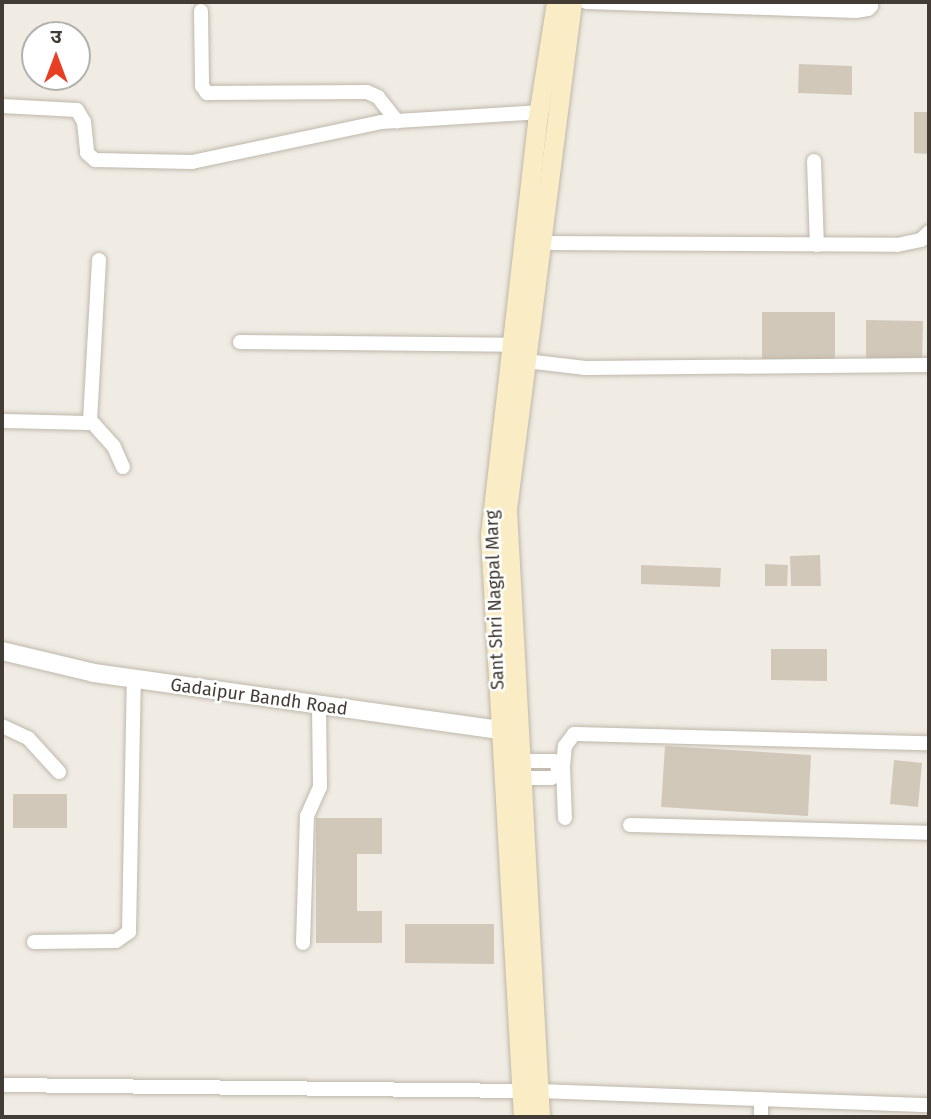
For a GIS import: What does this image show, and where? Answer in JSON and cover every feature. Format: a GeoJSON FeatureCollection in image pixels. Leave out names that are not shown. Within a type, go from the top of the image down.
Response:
{"type":"FeatureCollection","features":[{"type":"Feature","properties":{"kind":"main road","name":"Sant Shri Nagpal Marg"},"geometry":{"type":"LineString","coordinates":[[540,1117],[531,1091],[509,732],[490,521],[538,112],[556,2]]}},
{"type":"Feature","properties":{"kind":"main road","name":"Sant Shri Nagpal Marg"},"geometry":{"type":"LineString","coordinates":[[523,1117],[531,1091],[520,769],[509,732],[507,509],[572,2]]}},
{"type":"Feature","properties":{"kind":"street"},"geometry":{"type":"LineString","coordinates":[[586,2],[856,11],[868,9],[871,6],[866,2]]}},
{"type":"Feature","properties":{"kind":"street"},"geometry":{"type":"LineString","coordinates":[[201,11],[202,86],[206,93],[367,92],[378,97],[397,121]]}},
{"type":"Feature","properties":{"kind":"street"},"geometry":{"type":"LineString","coordinates":[[2,106],[77,110],[84,122],[87,153],[95,160],[214,161],[397,121],[538,112]]}},
{"type":"Feature","properties":{"kind":"street"},"geometry":{"type":"LineString","coordinates":[[814,161],[817,245]]}},
{"type":"Feature","properties":{"kind":"street"},"geometry":{"type":"LineString","coordinates":[[541,243],[911,243],[929,232]]}},
{"type":"Feature","properties":{"kind":"street"},"geometry":{"type":"LineString","coordinates":[[91,423],[99,260]]}},
{"type":"Feature","properties":{"kind":"street"},"geometry":{"type":"LineString","coordinates":[[240,342],[512,345]]}},
{"type":"Feature","properties":{"kind":"street"},"geometry":{"type":"LineString","coordinates":[[526,360],[586,368],[929,365]]}},
{"type":"Feature","properties":{"kind":"street"},"geometry":{"type":"LineString","coordinates":[[2,421],[91,423],[114,447],[123,467]]}},
{"type":"Feature","properties":{"kind":"street","name":"Gadaipur Bandh Road"},"geometry":{"type":"LineString","coordinates":[[2,651],[134,678],[509,732]]}},
{"type":"Feature","properties":{"kind":"street"},"geometry":{"type":"LineString","coordinates":[[34,942],[116,941],[129,932],[134,678]]}},
{"type":"Feature","properties":{"kind":"street"},"geometry":{"type":"LineString","coordinates":[[303,943],[307,816],[317,800],[321,775],[318,705]]}},
{"type":"Feature","properties":{"kind":"street"},"geometry":{"type":"LineString","coordinates":[[2,726],[27,738],[59,772]]}},
{"type":"Feature","properties":{"kind":"street"},"geometry":{"type":"LineString","coordinates":[[565,818],[560,767],[565,747],[574,734],[929,743]]}},
{"type":"Feature","properties":{"kind":"street"},"geometry":{"type":"LineString","coordinates":[[520,769],[554,761],[560,767]]}},
{"type":"Feature","properties":{"kind":"street"},"geometry":{"type":"LineString","coordinates":[[630,825],[929,833]]}},
{"type":"Feature","properties":{"kind":"street"},"geometry":{"type":"LineString","coordinates":[[2,1085],[531,1091],[761,1099],[926,1109]]}},
{"type":"Feature","properties":{"kind":"street"},"geometry":{"type":"LineString","coordinates":[[761,1099],[761,1117]]}},
{"type":"Feature","properties":{"kind":"building"},"geometry":{"type":"Polygon","coordinates":[[[799,64],[852,66],[852,95],[798,93],[799,64]]]}},
{"type":"Feature","properties":{"kind":"building"},"geometry":{"type":"Polygon","coordinates":[[[914,112],[929,112],[929,154],[914,153],[914,112]]]}},
{"type":"Feature","properties":{"kind":"building"},"geometry":{"type":"Polygon","coordinates":[[[762,312],[835,312],[835,359],[762,359],[762,312]]]}},
{"type":"Feature","properties":{"kind":"building"},"geometry":{"type":"Polygon","coordinates":[[[866,320],[923,321],[922,363],[866,363],[866,320]]]}},
{"type":"Feature","properties":{"kind":"building"},"geometry":{"type":"Polygon","coordinates":[[[820,555],[821,586],[791,586],[790,556],[820,555]]]}},
{"type":"Feature","properties":{"kind":"building"},"geometry":{"type":"Polygon","coordinates":[[[765,564],[788,565],[787,586],[765,586],[765,564]]]}},
{"type":"Feature","properties":{"kind":"building"},"geometry":{"type":"Polygon","coordinates":[[[641,565],[721,568],[720,587],[641,584],[641,565]]]}},
{"type":"Feature","properties":{"kind":"building"},"geometry":{"type":"Polygon","coordinates":[[[771,649],[827,649],[827,681],[771,680],[771,649]]]}},
{"type":"Feature","properties":{"kind":"building"},"geometry":{"type":"Polygon","coordinates":[[[665,746],[811,755],[808,816],[661,807],[665,746]]]}},
{"type":"Feature","properties":{"kind":"building"},"geometry":{"type":"Polygon","coordinates":[[[894,760],[922,763],[918,807],[890,804],[894,760]]]}},
{"type":"Feature","properties":{"kind":"building"},"geometry":{"type":"Polygon","coordinates":[[[13,794],[67,794],[67,828],[13,828],[13,794]]]}},
{"type":"Feature","properties":{"kind":"building"},"geometry":{"type":"Polygon","coordinates":[[[316,818],[382,818],[382,854],[357,854],[357,911],[382,911],[382,943],[316,943],[316,818]]]}},
{"type":"Feature","properties":{"kind":"building"},"geometry":{"type":"Polygon","coordinates":[[[405,924],[494,924],[494,964],[405,963],[405,924]]]}}]}
